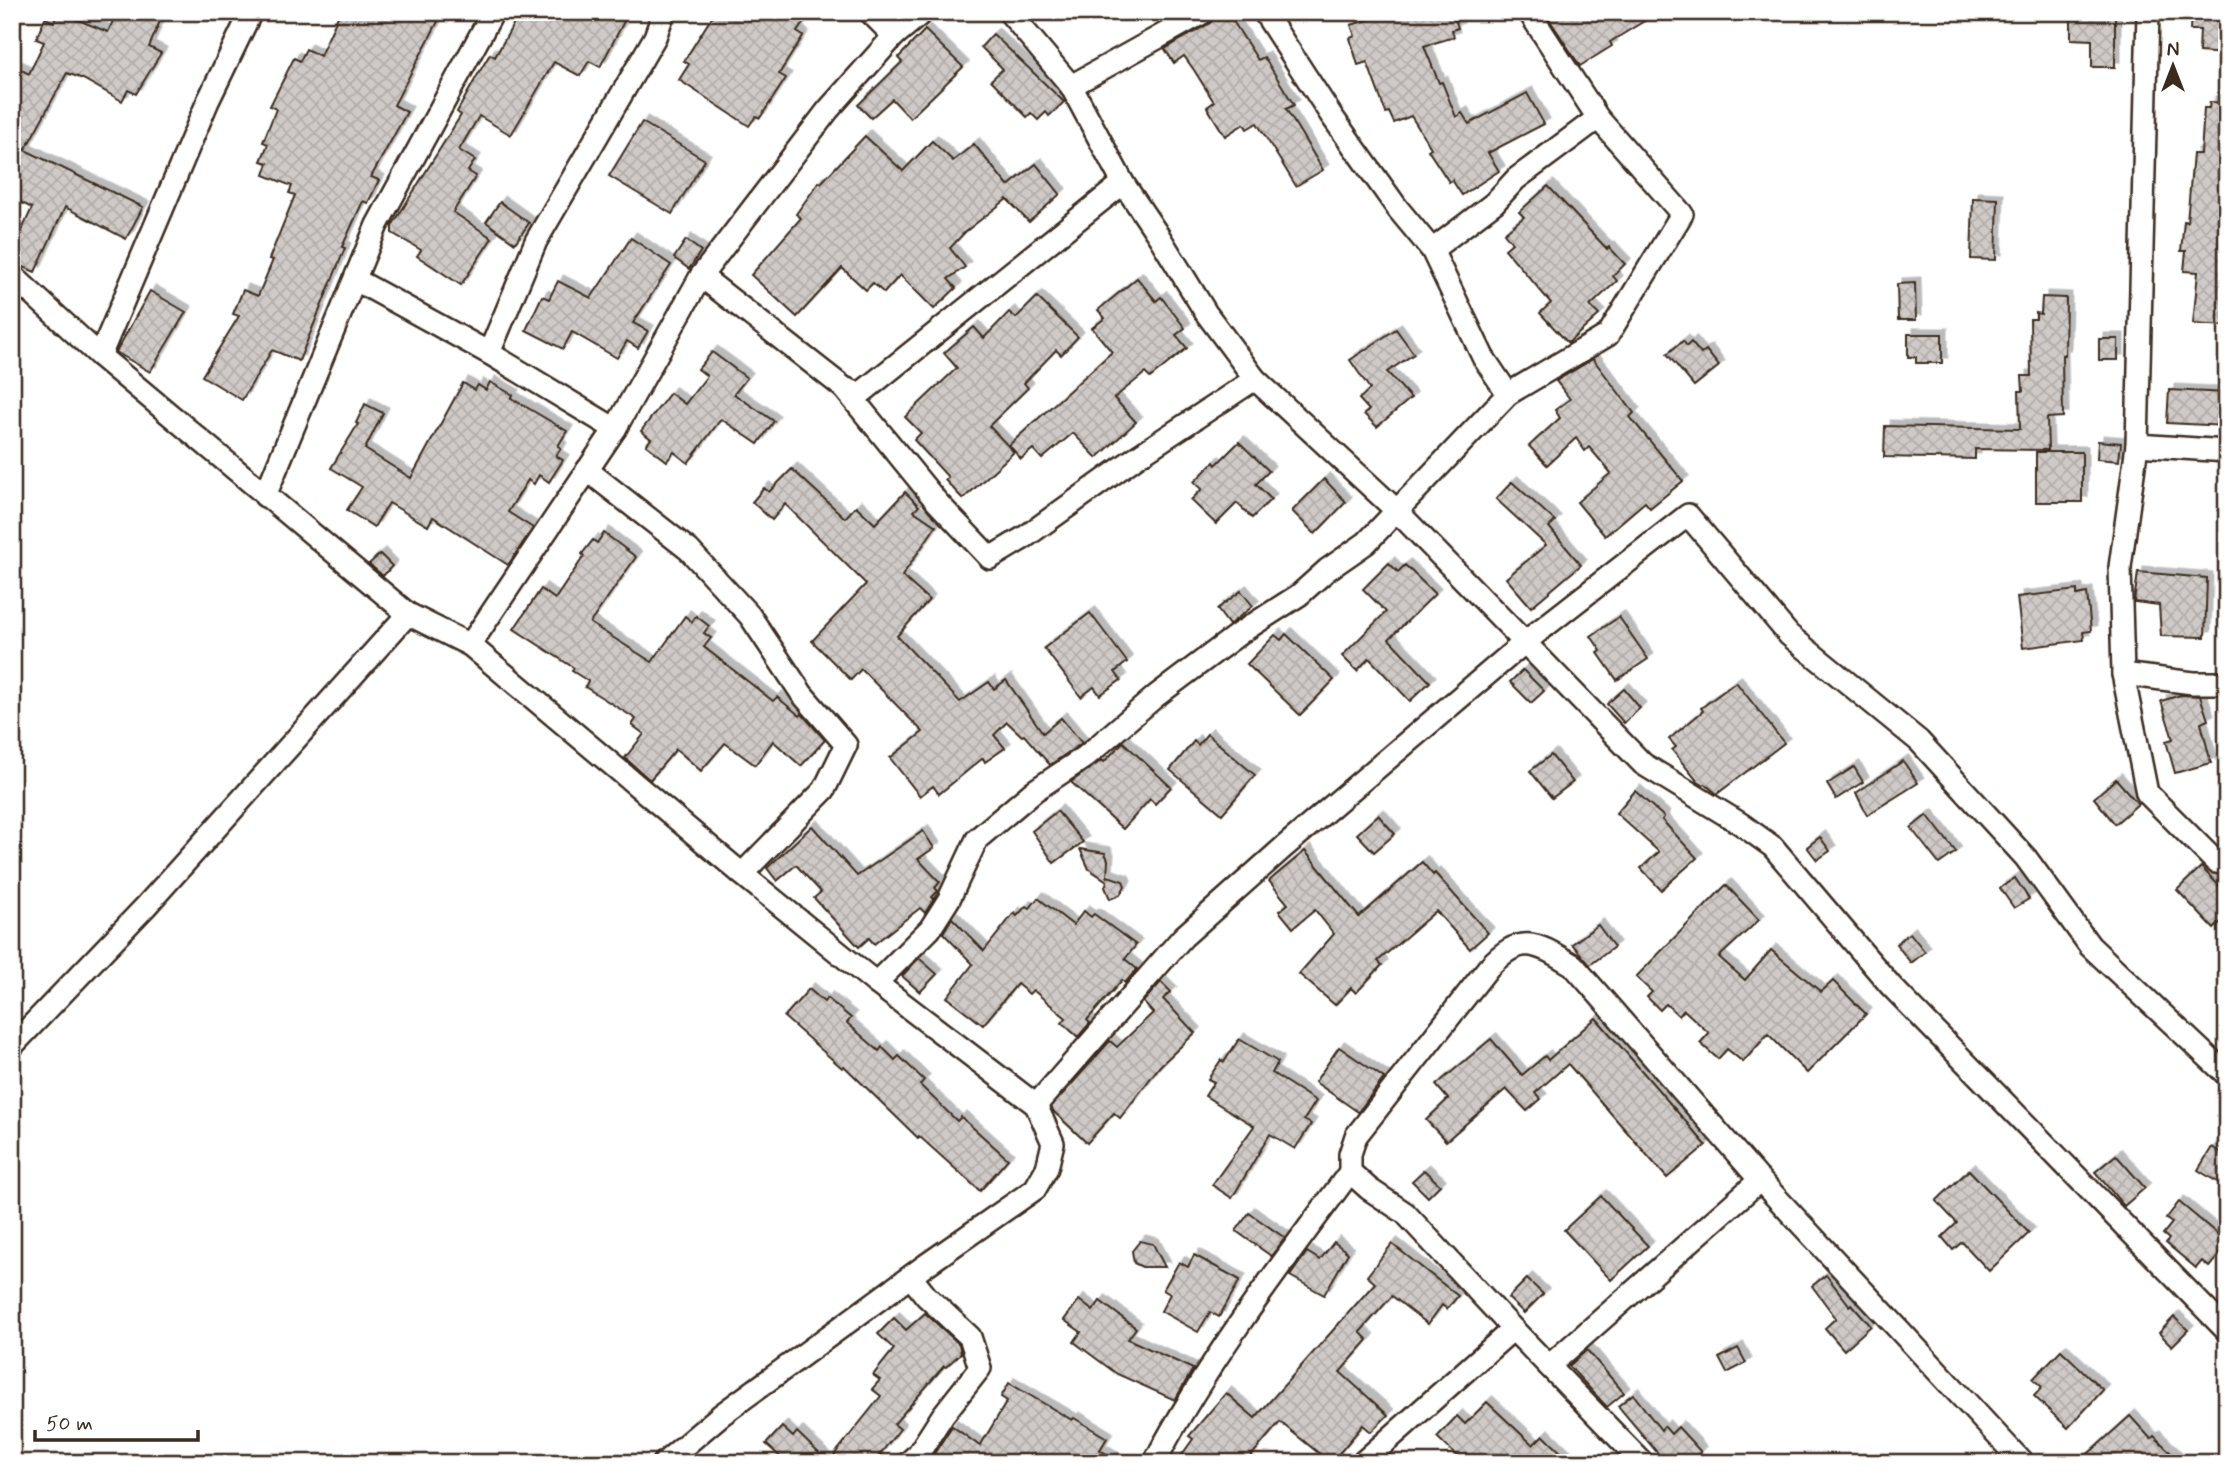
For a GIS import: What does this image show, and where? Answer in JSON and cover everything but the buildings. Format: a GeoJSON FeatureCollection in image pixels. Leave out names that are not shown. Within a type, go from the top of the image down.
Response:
{"type":"FeatureCollection","features":[{"type":"Feature","properties":{"kind":"street"},"geometry":{"type":"LineString","coordinates":[[100,356],[208,101],[251,12]]}},
{"type":"Feature","properties":{"kind":"street"},"geometry":{"type":"LineString","coordinates":[[265,496],[377,225],[493,12]]}},
{"type":"Feature","properties":{"kind":"street"},"geometry":{"type":"LineString","coordinates":[[489,354],[536,241],[655,37],[664,12]]}},
{"type":"Feature","properties":{"kind":"street"},"geometry":{"type":"LineString","coordinates":[[870,12],[894,36]]}},
{"type":"Feature","properties":{"kind":"street"},"geometry":{"type":"LineString","coordinates":[[470,645],[615,429],[701,276],[828,110],[894,36],[923,12]]}},
{"type":"Feature","properties":{"kind":"street"},"geometry":{"type":"LineString","coordinates":[[1009,12],[1071,86],[1123,183],[1206,313],[1255,379],[1396,510],[1643,764],[1741,824],[1773,847],[1891,986],[2227,1331]]}},
{"type":"Feature","properties":{"kind":"street"},"geometry":{"type":"LineString","coordinates":[[1071,86],[1204,12]]}},
{"type":"Feature","properties":{"kind":"street"},"geometry":{"type":"LineString","coordinates":[[1264,12],[1331,115],[1398,209],[1432,250],[1483,357],[1508,394]]}},
{"type":"Feature","properties":{"kind":"street"},"geometry":{"type":"LineString","coordinates":[[876,983],[930,929],[949,899],[977,839],[1034,791],[1085,757],[1156,696],[1240,633],[1299,595],[1327,570],[1366,543],[1508,394],[1608,335],[1682,214],[1598,118],[1529,12]]}},
{"type":"Feature","properties":{"kind":"street"},"geometry":{"type":"LineString","coordinates":[[2148,12],[2137,445],[2120,568],[2123,674],[2147,793],[2217,862],[2227,864]]}},
{"type":"Feature","properties":{"kind":"street"},"geometry":{"type":"LineString","coordinates":[[1432,250],[1494,203],[1516,179],[1598,118]]}},
{"type":"Feature","properties":{"kind":"street"},"geometry":{"type":"LineString","coordinates":[[844,388],[860,394],[1123,183]]}},
{"type":"Feature","properties":{"kind":"street"},"geometry":{"type":"LineString","coordinates":[[12,275],[100,356],[408,614],[470,645],[741,874],[876,983],[1036,1105],[1053,1143],[1047,1168],[1035,1189],[721,1415],[664,1463]]}},
{"type":"Feature","properties":{"kind":"street"},"geometry":{"type":"LineString","coordinates":[[701,276],[844,388],[937,502],[990,558],[1025,537],[1135,458],[1255,379]]}},
{"type":"Feature","properties":{"kind":"street"},"geometry":{"type":"LineString","coordinates":[[356,280],[489,354],[615,429]]}},
{"type":"Feature","properties":{"kind":"street"},"geometry":{"type":"LineString","coordinates":[[2137,445],[2227,451]]}},
{"type":"Feature","properties":{"kind":"street"},"geometry":{"type":"LineString","coordinates":[[587,470],[689,550],[750,616],[802,694],[846,745],[824,790],[741,874]]}},
{"type":"Feature","properties":{"kind":"street"},"geometry":{"type":"LineString","coordinates":[[1036,1105],[1183,937],[1284,847],[1525,642],[1688,515],[1789,635],[1919,741],[2026,858],[2090,946],[2227,1075]]}},
{"type":"Feature","properties":{"kind":"street"},"geometry":{"type":"LineString","coordinates":[[12,1046],[146,906],[408,614]]}},
{"type":"Feature","properties":{"kind":"street"},"geometry":{"type":"LineString","coordinates":[[2123,674],[2227,683]]}},
{"type":"Feature","properties":{"kind":"street"},"geometry":{"type":"LineString","coordinates":[[1154,1463],[1176,1420],[1256,1298],[1350,1172],[1350,1154],[1356,1136],[1488,968],[1501,953],[1522,943],[1546,949],[1573,965],[1760,1180],[2023,1463]]}},
{"type":"Feature","properties":{"kind":"street"},"geometry":{"type":"LineString","coordinates":[[1350,1172],[1369,1189],[1405,1213],[1643,1463]]}},
{"type":"Feature","properties":{"kind":"street"},"geometry":{"type":"LineString","coordinates":[[1549,1366],[1760,1180]]}},
{"type":"Feature","properties":{"kind":"street"},"geometry":{"type":"LineString","coordinates":[[908,1463],[918,1454],[943,1415],[980,1368],[970,1337],[926,1296],[911,1277]]}},
{"type":"Feature","properties":{"kind":"street"},"geometry":{"type":"LineString","coordinates":[[1362,1463],[1513,1329]]}}]}
